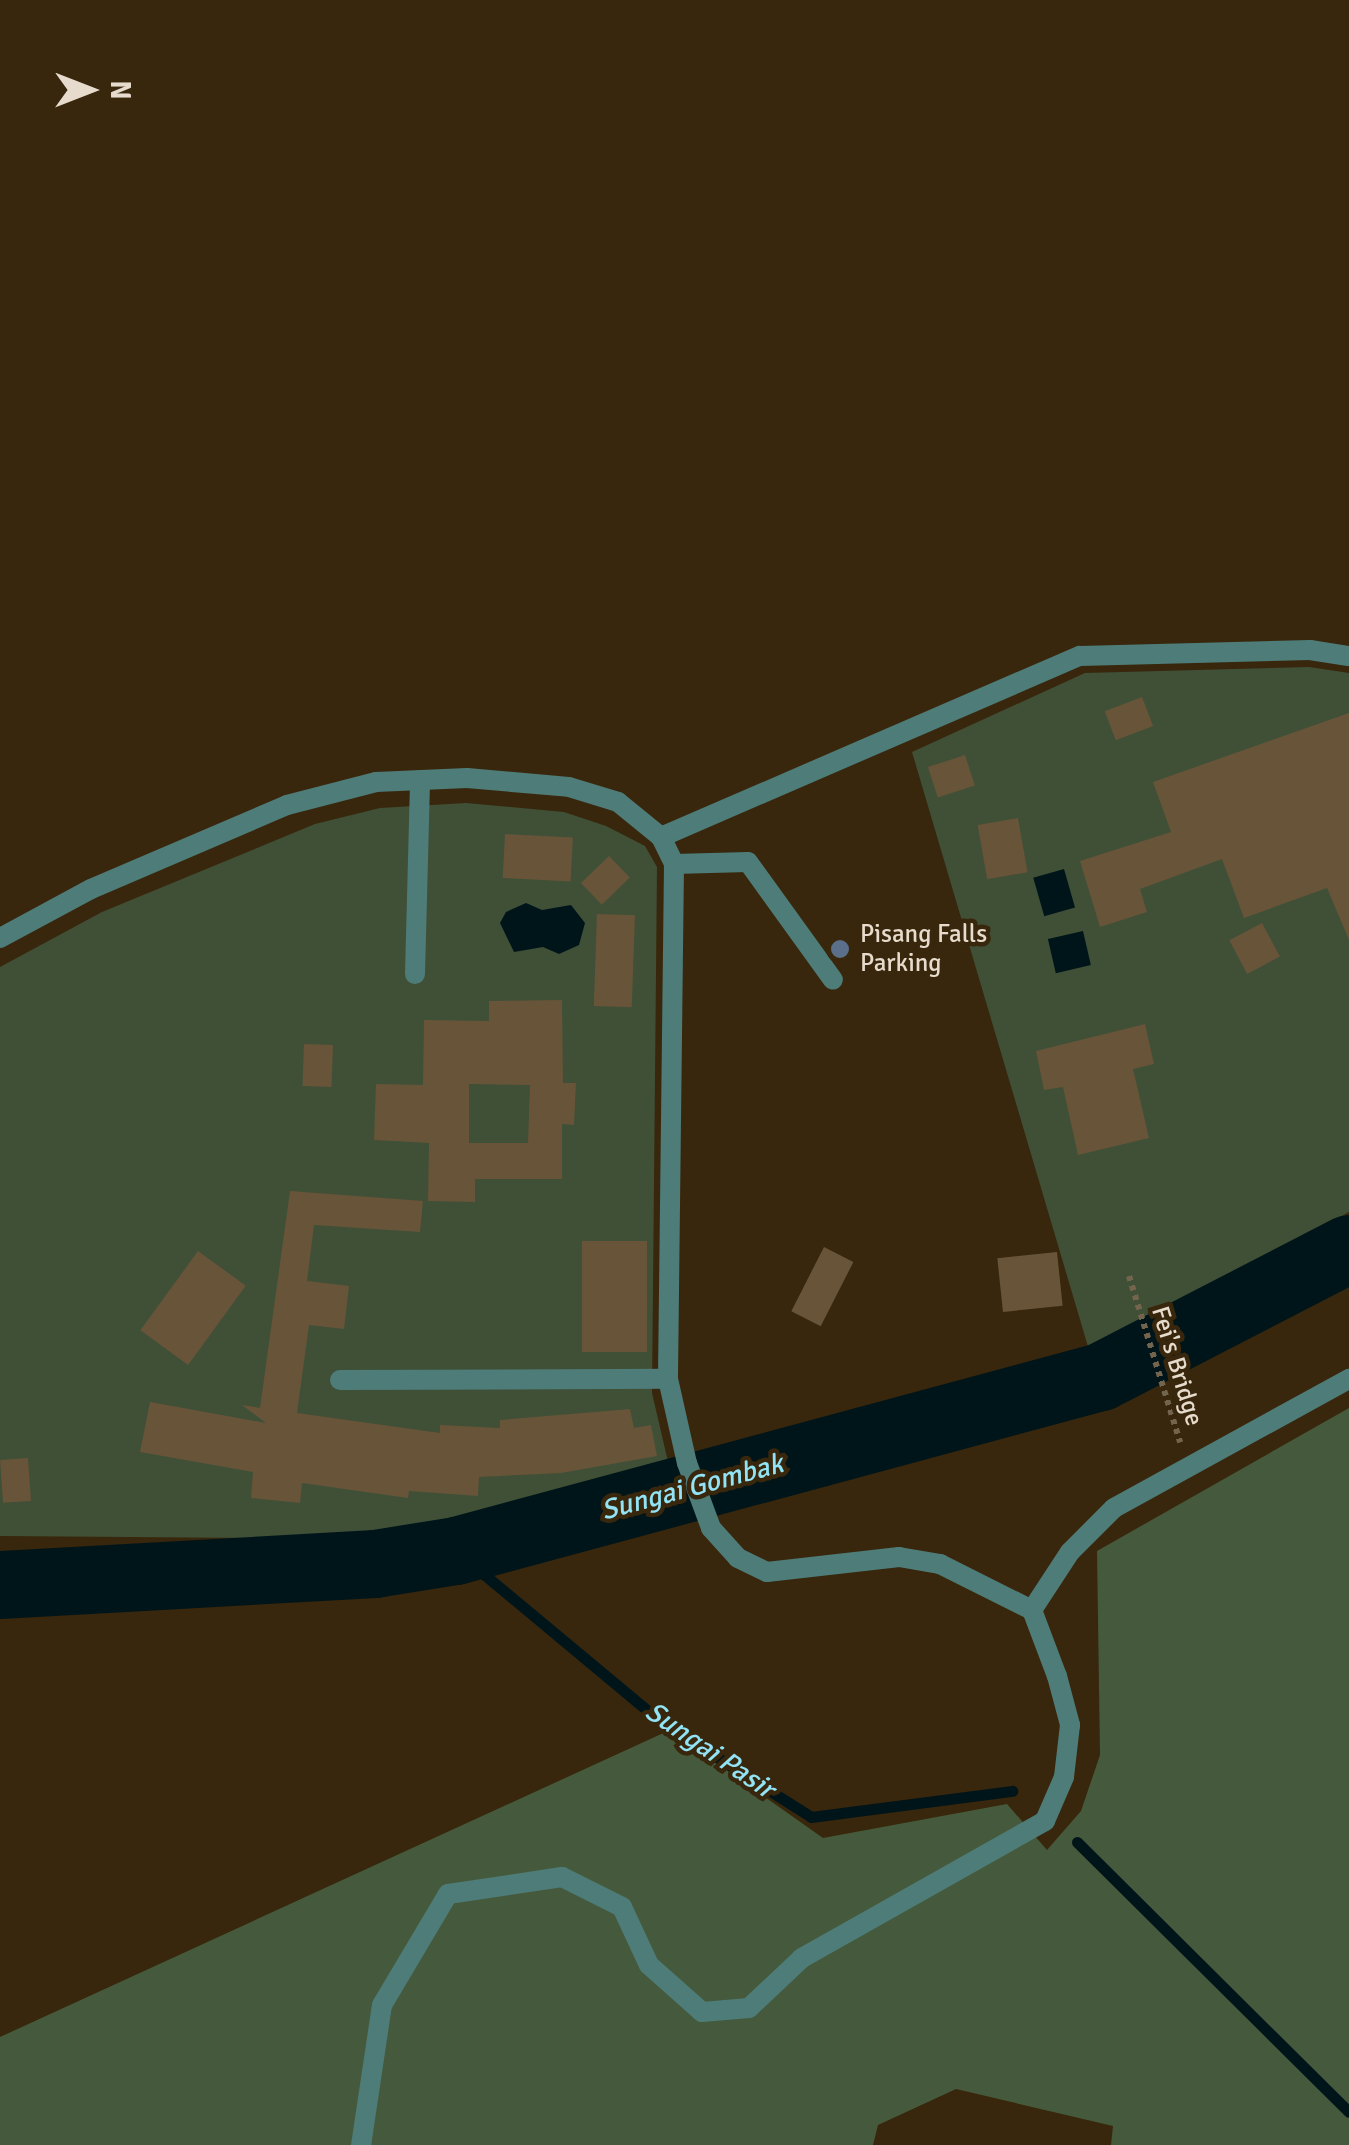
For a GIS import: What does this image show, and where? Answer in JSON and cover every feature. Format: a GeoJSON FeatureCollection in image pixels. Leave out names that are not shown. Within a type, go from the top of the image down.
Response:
{"type":"FeatureCollection","features":[{"type":"Feature","properties":{"kind":"street"},"geometry":{"type":"LineString","coordinates":[[661,837],[1080,656],[1310,650],[1349,656]]}},
{"type":"Feature","properties":{"kind":"street"},"geometry":{"type":"LineString","coordinates":[[415,974],[420,780]]}},
{"type":"Feature","properties":{"kind":"street"},"geometry":{"type":"LineString","coordinates":[[0,938],[91,890],[287,806],[376,782],[420,780],[569,787],[618,802],[661,837],[674,864],[668,1378],[686,1463],[711,1528],[738,1558],[767,1572],[899,1556],[940,1564],[1032,1610],[1070,1724],[1064,1777],[1045,1820],[802,1958],[749,2008],[702,2012],[648,1965],[622,1907],[562,1877],[448,1894],[382,2005],[362,2145]]}},
{"type":"Feature","properties":{"kind":"street"},"geometry":{"type":"LineString","coordinates":[[674,864],[748,862],[833,980]]}},
{"type":"Feature","properties":{"kind":"street"},"geometry":{"type":"LineString","coordinates":[[340,1380],[668,1378]]}},
{"type":"Feature","properties":{"kind":"street"},"geometry":{"type":"LineString","coordinates":[[1032,1610],[1070,1552],[1114,1508],[1349,1379]]}},
{"type":"Feature","properties":{"kind":"path","name":"Fei's Bridge"},"geometry":{"type":"LineString","coordinates":[[1129,1276],[1188,1468]]}},
{"type":"Feature","properties":{"kind":"green space"},"geometry":{"type":"Polygon","coordinates":[[[1309,667],[1349,673],[1349,1212],[1089,1350],[912,752],[1085,673],[1309,667]]]}},
{"type":"Feature","properties":{"kind":"green space"},"geometry":{"type":"Polygon","coordinates":[[[466,803],[564,812],[606,826],[645,846],[657,867],[652,1393],[669,1466],[451,1526],[372,1539],[0,1536],[0,967],[102,912],[315,824],[380,808],[466,803]]]}},
{"type":"Feature","properties":{"kind":"green space"},"geometry":{"type":"Polygon","coordinates":[[[1349,1408],[1349,2145],[1111,2145],[1113,2126],[956,2089],[878,2125],[873,2145],[0,2145],[0,2037],[670,1730],[823,1838],[1007,1804],[1047,1850],[1081,1811],[1100,1755],[1097,1551],[1349,1408]]]}},
{"type":"Feature","properties":{"kind":"shaded area"},"geometry":{"type":"Polygon","coordinates":[[[1064,869],[1075,907],[1044,916],[1033,878],[1064,869]]]}},
{"type":"Feature","properties":{"kind":"shaded area"},"geometry":{"type":"Polygon","coordinates":[[[526,903],[542,910],[571,905],[585,923],[579,945],[559,954],[543,947],[514,952],[500,923],[506,912],[526,903]]]}},
{"type":"Feature","properties":{"kind":"shaded area"},"geometry":{"type":"Polygon","coordinates":[[[1083,931],[1091,965],[1056,973],[1048,939],[1083,931]]]}},
{"type":"Feature","properties":{"kind":"building"},"geometry":{"type":"Polygon","coordinates":[[[1142,697],[1153,726],[1116,740],[1105,711],[1142,697]]]}},
{"type":"Feature","properties":{"kind":"building"},"geometry":{"type":"Polygon","coordinates":[[[1349,713],[1349,940],[1327,888],[1244,918],[1222,859],[1140,889],[1147,912],[1100,927],[1080,861],[1171,832],[1153,782],[1349,713]]]}},
{"type":"Feature","properties":{"kind":"building"},"geometry":{"type":"Polygon","coordinates":[[[965,755],[975,785],[938,797],[928,767],[965,755]]]}},
{"type":"Feature","properties":{"kind":"building"},"geometry":{"type":"Polygon","coordinates":[[[1018,818],[1028,872],[987,879],[978,825],[1018,818]]]}},
{"type":"Feature","properties":{"kind":"building"},"geometry":{"type":"Polygon","coordinates":[[[505,834],[573,838],[571,881],[503,878],[505,834]]]}},
{"type":"Feature","properties":{"kind":"building"},"geometry":{"type":"Polygon","coordinates":[[[609,856],[630,878],[602,905],[581,883],[609,856]]]}},
{"type":"Feature","properties":{"kind":"building"},"geometry":{"type":"Polygon","coordinates":[[[597,914],[635,915],[632,1007],[594,1006],[597,914]]]}},
{"type":"Feature","properties":{"kind":"building"},"geometry":{"type":"Polygon","coordinates":[[[1262,923],[1280,957],[1247,974],[1229,940],[1262,923]]]}},
{"type":"Feature","properties":{"kind":"building"},"geometry":{"type":"Polygon","coordinates":[[[562,1000],[563,1083],[576,1083],[574,1125],[562,1124],[562,1179],[475,1179],[475,1202],[428,1201],[429,1143],[374,1140],[376,1084],[423,1085],[424,1020],[489,1021],[489,1001],[562,1000]],[[469,1084],[469,1143],[528,1143],[530,1085],[469,1084]]]}},
{"type":"Feature","properties":{"kind":"building"},"geometry":{"type":"Polygon","coordinates":[[[1145,1024],[1154,1064],[1133,1069],[1149,1138],[1078,1155],[1063,1087],[1044,1090],[1036,1051],[1145,1024]]]}},
{"type":"Feature","properties":{"kind":"building"},"geometry":{"type":"Polygon","coordinates":[[[304,1044],[333,1045],[332,1087],[303,1086],[304,1044]]]}},
{"type":"Feature","properties":{"kind":"building"},"geometry":{"type":"Polygon","coordinates":[[[290,1191],[423,1201],[420,1232],[314,1225],[307,1281],[349,1286],[344,1329],[309,1325],[297,1413],[440,1433],[440,1425],[500,1428],[500,1420],[630,1409],[634,1428],[651,1425],[657,1456],[561,1473],[479,1477],[478,1496],[409,1491],[408,1498],[302,1483],[300,1503],[251,1498],[253,1472],[140,1452],[150,1402],[266,1423],[242,1405],[260,1408],[290,1191]]]}},
{"type":"Feature","properties":{"kind":"building"},"geometry":{"type":"Polygon","coordinates":[[[582,1241],[647,1241],[647,1352],[582,1352],[582,1241]]]}},
{"type":"Feature","properties":{"kind":"building"},"geometry":{"type":"Polygon","coordinates":[[[824,1247],[853,1262],[821,1326],[791,1311],[824,1247]]]}},
{"type":"Feature","properties":{"kind":"building"},"geometry":{"type":"Polygon","coordinates":[[[198,1251],[246,1286],[188,1365],[140,1330],[198,1251]]]}},
{"type":"Feature","properties":{"kind":"building"},"geometry":{"type":"Polygon","coordinates":[[[1057,1252],[1063,1306],[1003,1312],[997,1258],[1057,1252]]]}},
{"type":"Feature","properties":{"kind":"building"},"geometry":{"type":"Polygon","coordinates":[[[28,1458],[31,1501],[3,1503],[0,1460],[28,1458]]]}},
{"type":"Feature","properties":{"kind":"waterway","name":"Sungai Gombak"},"geometry":{"type":"LineString","coordinates":[[0,1585],[375,1564],[456,1551],[1101,1377],[1349,1249]]}},
{"type":"Feature","properties":{"kind":"waterway","name":"Sungai Pasir"},"geometry":{"type":"LineString","coordinates":[[456,1551],[660,1721],[811,1817],[1012,1791]]}},
{"type":"Feature","properties":{"kind":"waterway","name":"Sungai Pasir"},"geometry":{"type":"LineString","coordinates":[[1077,1842],[1349,2112]]}},
{"type":"Feature","properties":{"kind":"place","name":"Pisang Falls Parking"},"geometry":{"type":"Point","coordinates":[840,949]}}]}
